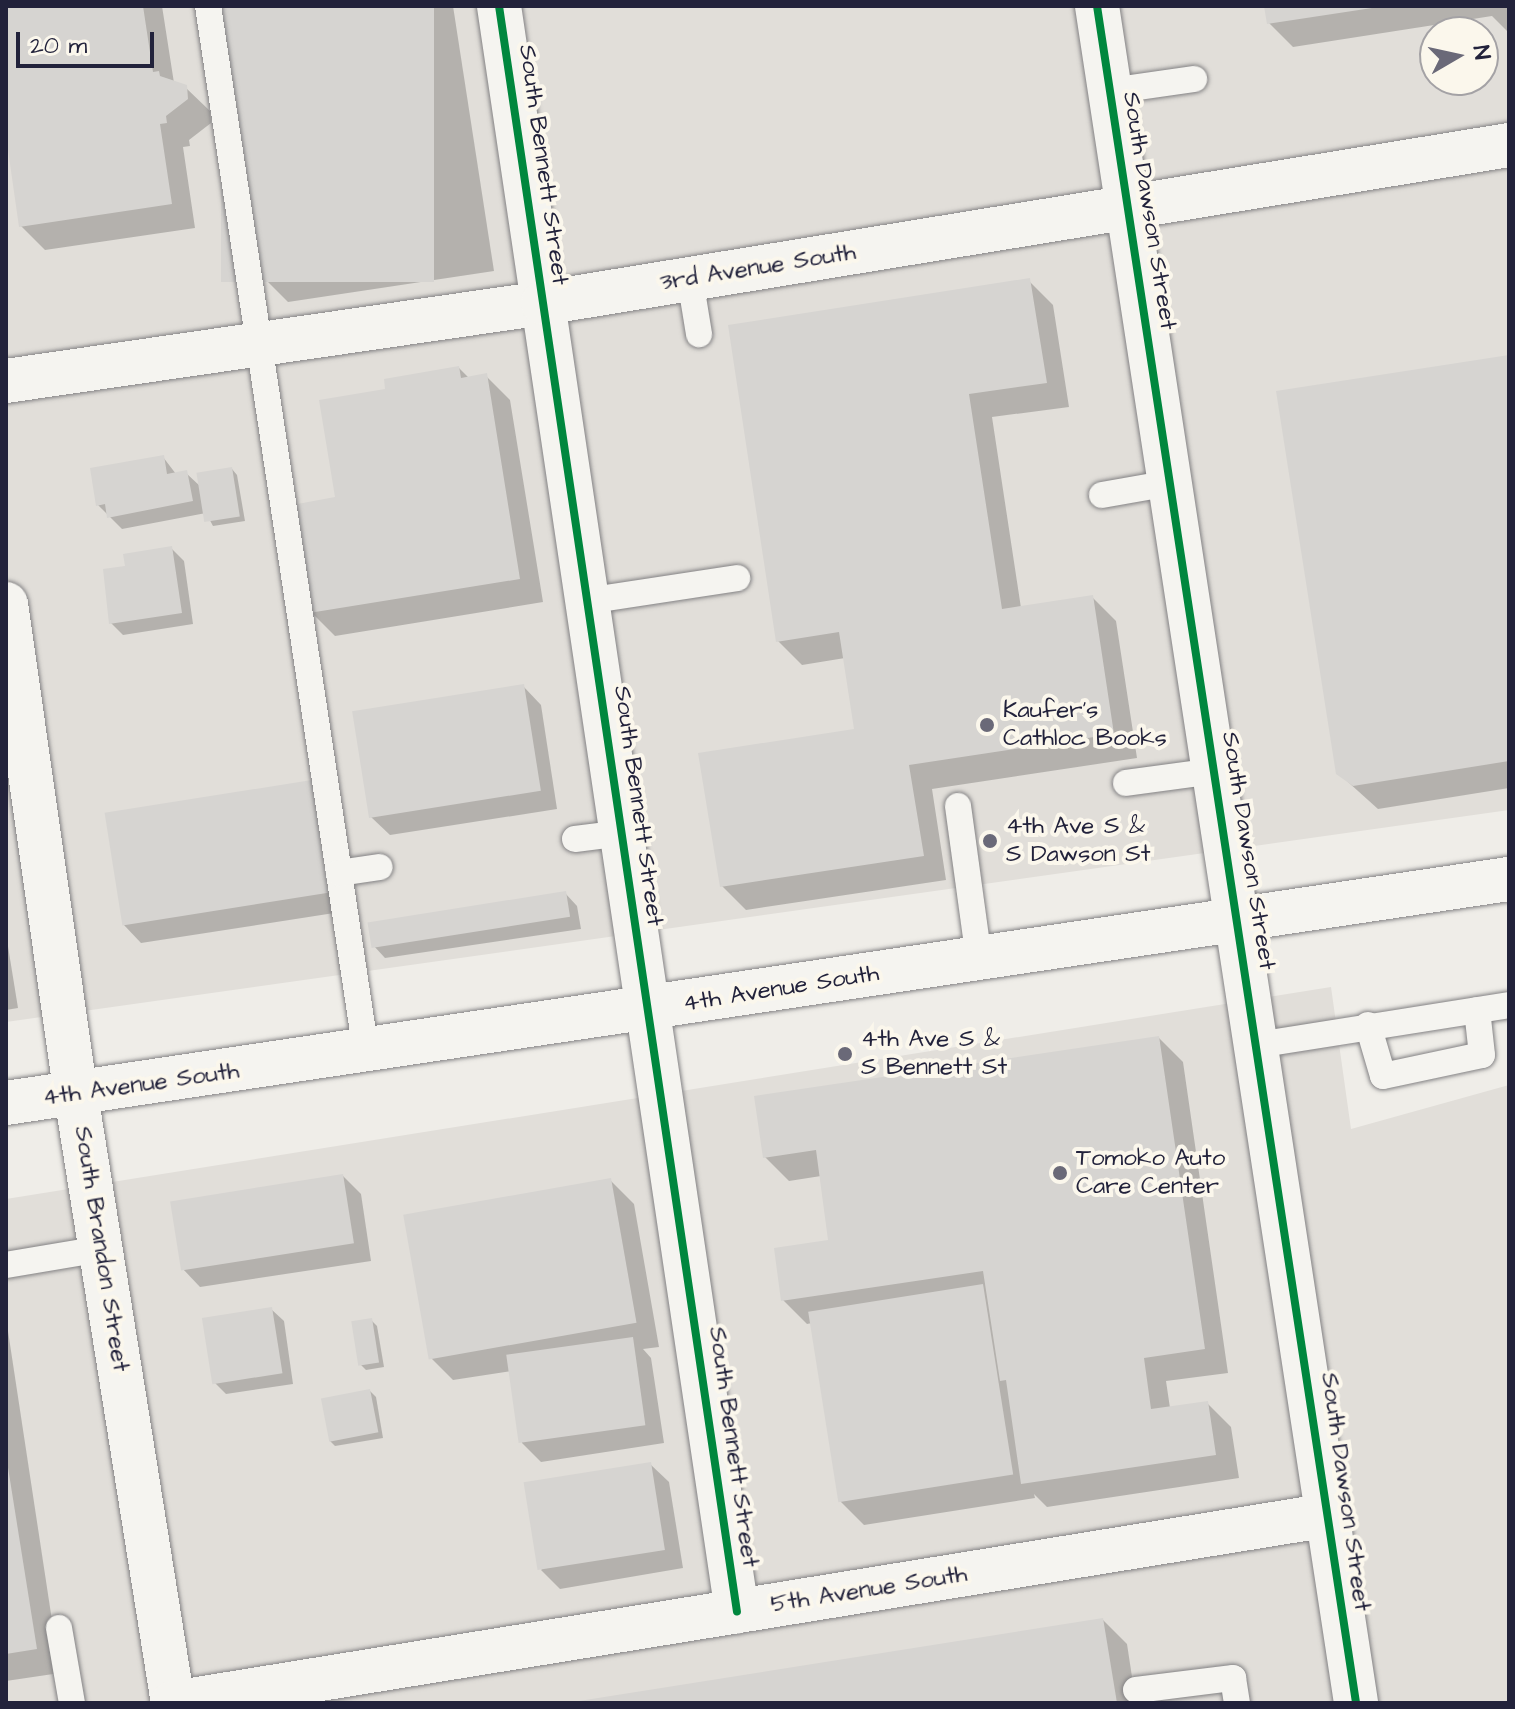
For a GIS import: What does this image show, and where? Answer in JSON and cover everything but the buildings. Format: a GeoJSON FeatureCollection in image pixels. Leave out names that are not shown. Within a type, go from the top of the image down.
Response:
{"type":"FeatureCollection","features":[{"type":"Feature","properties":{"kind":"street","name":"South Bennett Street"},"geometry":{"type":"LineString","coordinates":[[499,6],[737,1611]]}},
{"type":"Feature","properties":{"kind":"street","name":"South Dawson Street"},"geometry":{"type":"LineString","coordinates":[[1097,6],[1328,1515],[1361,1698]]}},
{"type":"Feature","properties":{"kind":"street","name":"3rd Avenue South"},"geometry":{"type":"LineString","coordinates":[[6,381],[543,303],[1509,145]]}},
{"type":"Feature","properties":{"kind":"street","name":"South Brandon Street"},"geometry":{"type":"LineString","coordinates":[[6,604],[76,1095],[173,1703]]}},
{"type":"Feature","properties":{"kind":"street","name":"4th Avenue South"},"geometry":{"type":"LineString","coordinates":[[6,1103],[366,1052],[1509,879]]}},
{"type":"Feature","properties":{"kind":"street","name":"5th Avenue South"},"geometry":{"type":"LineString","coordinates":[[173,1703],[1328,1515]]}},
{"type":"Feature","properties":{"kind":"lane"},"geometry":{"type":"LineString","coordinates":[[208,6],[366,1052]]}},
{"type":"Feature","properties":{"kind":"lane"},"geometry":{"type":"LineString","coordinates":[[1110,91],[1194,79]]}},
{"type":"Feature","properties":{"kind":"lane"},"geometry":{"type":"LineString","coordinates":[[690,279],[699,334]]}},
{"type":"Feature","properties":{"kind":"lane"},"geometry":{"type":"LineString","coordinates":[[1102,495],[1170,483]]}},
{"type":"Feature","properties":{"kind":"lane"},"geometry":{"type":"LineString","coordinates":[[587,601],[737,578]]}},
{"type":"Feature","properties":{"kind":"lane"},"geometry":{"type":"LineString","coordinates":[[1126,783],[1215,771]]}},
{"type":"Feature","properties":{"kind":"lane"},"geometry":{"type":"LineString","coordinates":[[958,806],[979,959]]}},
{"type":"Feature","properties":{"kind":"lane"},"geometry":{"type":"LineString","coordinates":[[575,839],[622,833]]}},
{"type":"Feature","properties":{"kind":"lane"},"geometry":{"type":"LineString","coordinates":[[339,873],[380,867]]}},
{"type":"Feature","properties":{"kind":"lane"},"geometry":{"type":"LineString","coordinates":[[1257,1045],[1509,1005]]}},
{"type":"Feature","properties":{"kind":"lane"},"geometry":{"type":"LineString","coordinates":[[1368,1025],[1383,1076],[1482,1055],[1477,1010]]}},
{"type":"Feature","properties":{"kind":"lane"},"geometry":{"type":"LineString","coordinates":[[6,1265],[101,1249]]}},
{"type":"Feature","properties":{"kind":"lane"},"geometry":{"type":"LineString","coordinates":[[59,1628],[72,1703]]}},
{"type":"Feature","properties":{"kind":"lane"},"geometry":{"type":"LineString","coordinates":[[1136,1690],[1233,1678],[1237,1703]]}},
{"type":"Feature","properties":{"kind":"shaded area"},"geometry":{"type":"Polygon","coordinates":[[[6,6],[1509,6],[1509,810],[6,1022],[6,6]]]}},
{"type":"Feature","properties":{"kind":"shaded area"},"geometry":{"type":"Polygon","coordinates":[[[1331,987],[1351,1129],[1509,1085],[1509,1703],[6,1703],[6,1199],[1331,987]]]}},
{"type":"Feature","properties":{"kind":"cycle path"},"geometry":{"type":"LineString","coordinates":[[499,6],[737,1611]]}},
{"type":"Feature","properties":{"kind":"cycle path"},"geometry":{"type":"LineString","coordinates":[[1097,6],[1356,1703]]}},
{"type":"Feature","properties":{"kind":"place","name":"Kaufer's Cathloc Books"},"geometry":{"type":"Point","coordinates":[987,725]}},
{"type":"Feature","properties":{"kind":"place","name":"4th Ave S & S Dawson St"},"geometry":{"type":"Point","coordinates":[990,841]}},
{"type":"Feature","properties":{"kind":"place","name":"4th Ave S & S Bennett St"},"geometry":{"type":"Point","coordinates":[845,1054]}},
{"type":"Feature","properties":{"kind":"place","name":"Tomoko Auto Care Center"},"geometry":{"type":"Point","coordinates":[1060,1173]}}]}
